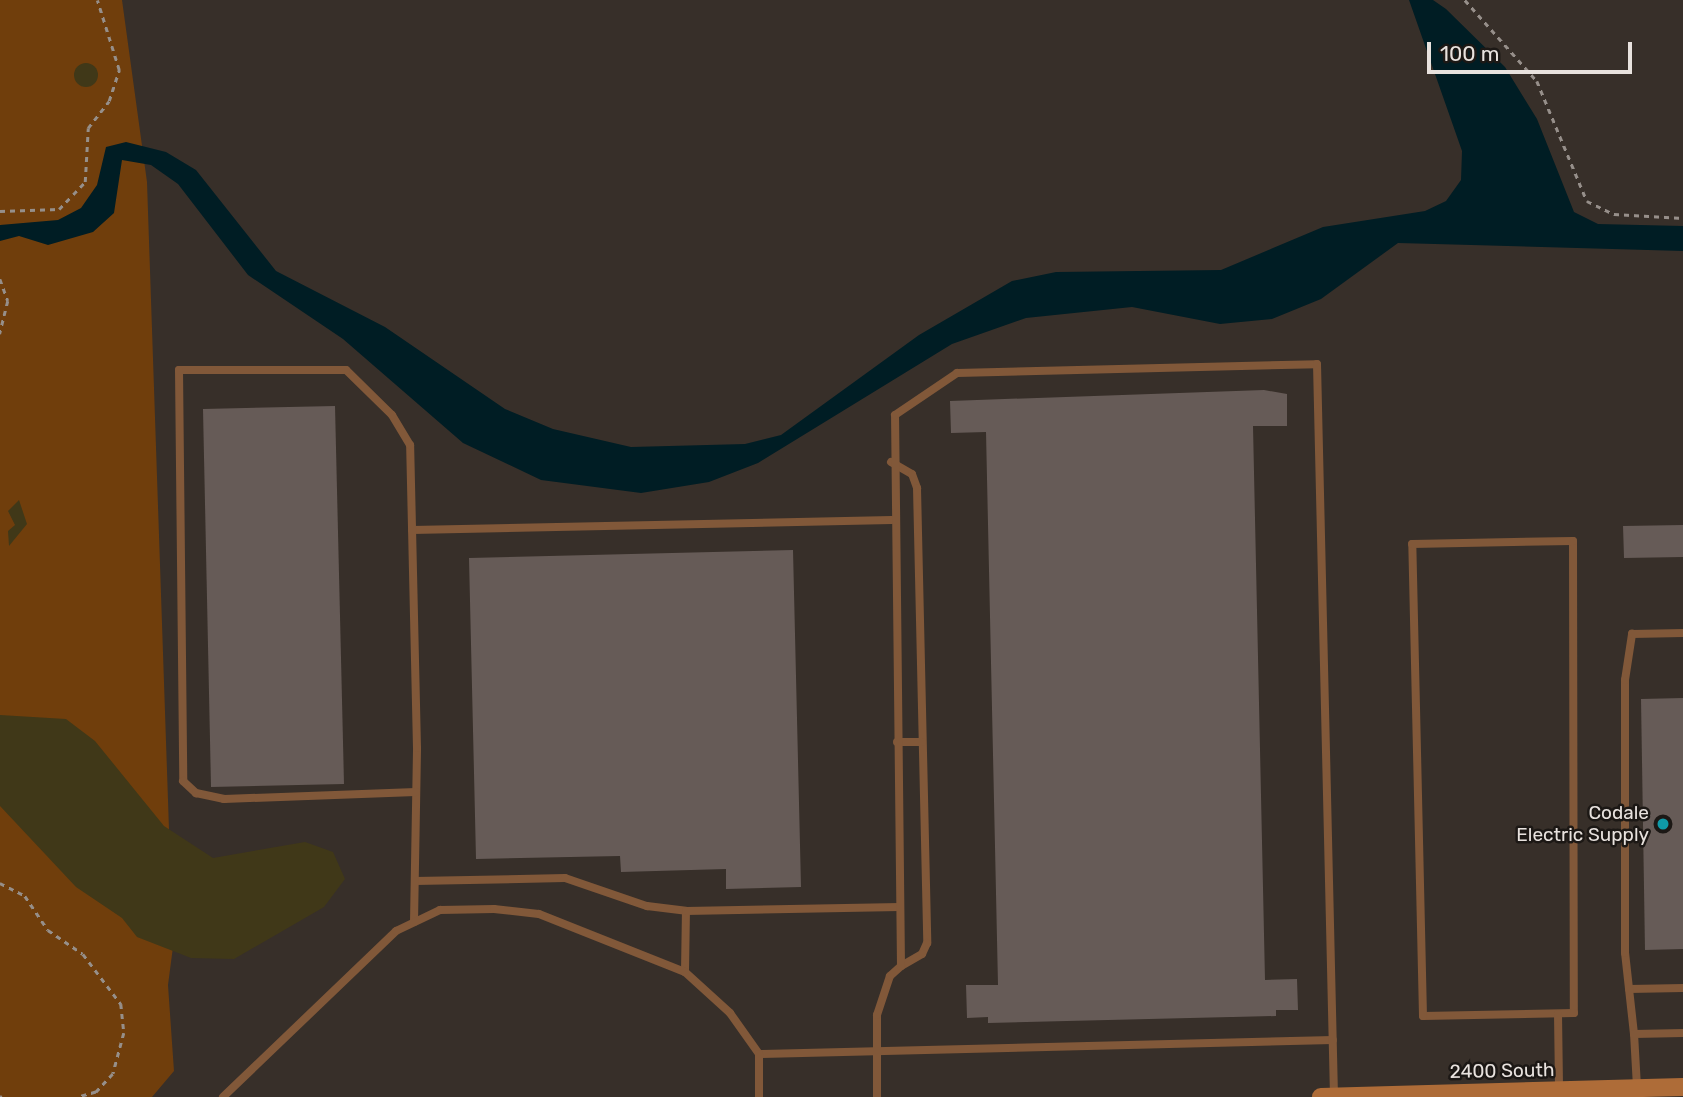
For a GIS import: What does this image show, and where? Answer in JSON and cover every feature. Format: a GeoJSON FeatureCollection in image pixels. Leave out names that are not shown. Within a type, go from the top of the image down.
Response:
{"type":"FeatureCollection","features":[{"type":"Feature","properties":{"kind":"street","name":"2400 South"},"geometry":{"type":"LineString","coordinates":[[1321,1097],[1683,1087]]}},
{"type":"Feature","properties":{"kind":"lane"},"geometry":{"type":"LineString","coordinates":[[901,966],[891,462],[895,415],[957,373],[1317,364],[1334,1097]]}},
{"type":"Feature","properties":{"kind":"lane"},"geometry":{"type":"LineString","coordinates":[[414,922],[416,792],[410,445],[392,415],[346,370],[178,370],[183,781],[196,793],[224,799],[416,792]]}},
{"type":"Feature","properties":{"kind":"lane"},"geometry":{"type":"LineString","coordinates":[[877,1097],[876,1052],[881,995],[901,966],[922,954],[927,943],[916,488],[912,474],[891,462]]}},
{"type":"Feature","properties":{"kind":"lane"},"geometry":{"type":"LineString","coordinates":[[412,530],[892,520]]}},
{"type":"Feature","properties":{"kind":"lane"},"geometry":{"type":"LineString","coordinates":[[1573,541],[1574,1013],[1558,1014],[1423,1016],[1412,544],[1573,541]]}},
{"type":"Feature","properties":{"kind":"lane"},"geometry":{"type":"LineString","coordinates":[[1637,1088],[1629,989],[1629,657],[1632,634],[1683,633]]}},
{"type":"Feature","properties":{"kind":"lane"},"geometry":{"type":"LineString","coordinates":[[897,742],[922,741]]}},
{"type":"Feature","properties":{"kind":"lane"},"geometry":{"type":"LineString","coordinates":[[415,881],[565,878],[647,906],[686,911],[900,907]]}},
{"type":"Feature","properties":{"kind":"lane"},"geometry":{"type":"LineString","coordinates":[[223,1097],[336,985],[396,931],[440,910],[539,914],[685,972],[730,1013],[759,1054],[759,1097]]}},
{"type":"Feature","properties":{"kind":"lane"},"geometry":{"type":"LineString","coordinates":[[685,972],[686,911]]}},
{"type":"Feature","properties":{"kind":"lane"},"geometry":{"type":"LineString","coordinates":[[1629,989],[1683,988]]}},
{"type":"Feature","properties":{"kind":"lane"},"geometry":{"type":"LineString","coordinates":[[1558,1014],[1559,1090]]}},
{"type":"Feature","properties":{"kind":"lane"},"geometry":{"type":"LineString","coordinates":[[1634,1034],[1683,1033]]}},
{"type":"Feature","properties":{"kind":"lane"},"geometry":{"type":"LineString","coordinates":[[759,1054],[1333,1040]]}},
{"type":"Feature","properties":{"kind":"path"},"geometry":{"type":"LineString","coordinates":[[0,211],[59,209],[85,182],[88,128],[109,101],[119,69],[97,0]]}},
{"type":"Feature","properties":{"kind":"path"},"geometry":{"type":"LineString","coordinates":[[1465,0],[1537,80],[1587,201],[1614,214],[1683,218]]}},
{"type":"Feature","properties":{"kind":"path"},"geometry":{"type":"LineString","coordinates":[[0,279],[8,301],[0,334]]}},
{"type":"Feature","properties":{"kind":"path"},"geometry":{"type":"LineString","coordinates":[[0,883],[25,896],[48,930],[83,954],[121,1004],[124,1033],[113,1074],[96,1092],[78,1097]]}},
{"type":"Feature","properties":{"kind":"shaded area"},"geometry":{"type":"Polygon","coordinates":[[[0,0],[122,0],[147,182],[173,947],[168,985],[174,1071],[152,1097],[0,1097],[0,0]]]}},
{"type":"Feature","properties":{"kind":"sand"},"geometry":{"type":"Polygon","coordinates":[[[86,63],[97,70],[98,75],[91,86],[86,87],[75,80],[74,75],[81,64],[86,63]]]}},
{"type":"Feature","properties":{"kind":"sand"},"geometry":{"type":"Polygon","coordinates":[[[19,500],[27,524],[9,546],[8,531],[15,525],[8,511],[19,500]]]}},
{"type":"Feature","properties":{"kind":"sand"},"geometry":{"type":"Polygon","coordinates":[[[0,715],[66,719],[95,741],[164,826],[213,858],[305,842],[333,852],[345,879],[324,907],[234,959],[191,958],[137,937],[122,918],[76,887],[0,806],[0,715]]]}},
{"type":"Feature","properties":{"kind":"water"},"geometry":{"type":"Polygon","coordinates":[[[1409,0],[1433,0],[1446,9],[1505,67],[1537,119],[1574,212],[1598,224],[1683,226],[1683,251],[1398,243],[1321,299],[1272,319],[1220,324],[1132,307],[1026,318],[952,344],[758,463],[709,482],[641,493],[541,480],[463,443],[343,339],[248,275],[178,184],[151,165],[122,160],[114,213],[93,232],[48,245],[19,236],[0,241],[0,225],[58,220],[81,208],[97,185],[106,147],[126,142],[166,152],[196,170],[276,271],[385,327],[505,409],[553,429],[631,447],[745,444],[781,435],[919,335],[1012,281],[1056,272],[1221,270],[1323,227],[1425,211],[1446,201],[1461,180],[1462,151],[1409,0]]]}},
{"type":"Feature","properties":{"kind":"building"},"geometry":{"type":"Polygon","coordinates":[[[1264,390],[1287,394],[1287,426],[1253,426],[1265,980],[1297,979],[1298,1010],[1276,1010],[1276,1016],[988,1023],[988,1017],[967,1018],[966,985],[998,985],[986,432],[951,433],[950,401],[1264,390]]]}},
{"type":"Feature","properties":{"kind":"building"},"geometry":{"type":"Polygon","coordinates":[[[335,406],[344,784],[211,787],[203,409],[335,406]]]}},
{"type":"Feature","properties":{"kind":"building"},"geometry":{"type":"Polygon","coordinates":[[[1683,525],[1683,557],[1624,558],[1623,526],[1683,525]]]}},
{"type":"Feature","properties":{"kind":"building"},"geometry":{"type":"Polygon","coordinates":[[[793,550],[801,887],[726,889],[726,869],[621,872],[620,856],[476,859],[469,558],[793,550]]]}},
{"type":"Feature","properties":{"kind":"building","name":"Codale Electric Supply"},"geometry":{"type":"Polygon","coordinates":[[[1683,698],[1683,949],[1645,950],[1641,699],[1683,698]]]}},
{"type":"Feature","properties":{"kind":"place","name":"Codale Electric Supply"},"geometry":{"type":"Point","coordinates":[1663,824]}}]}
